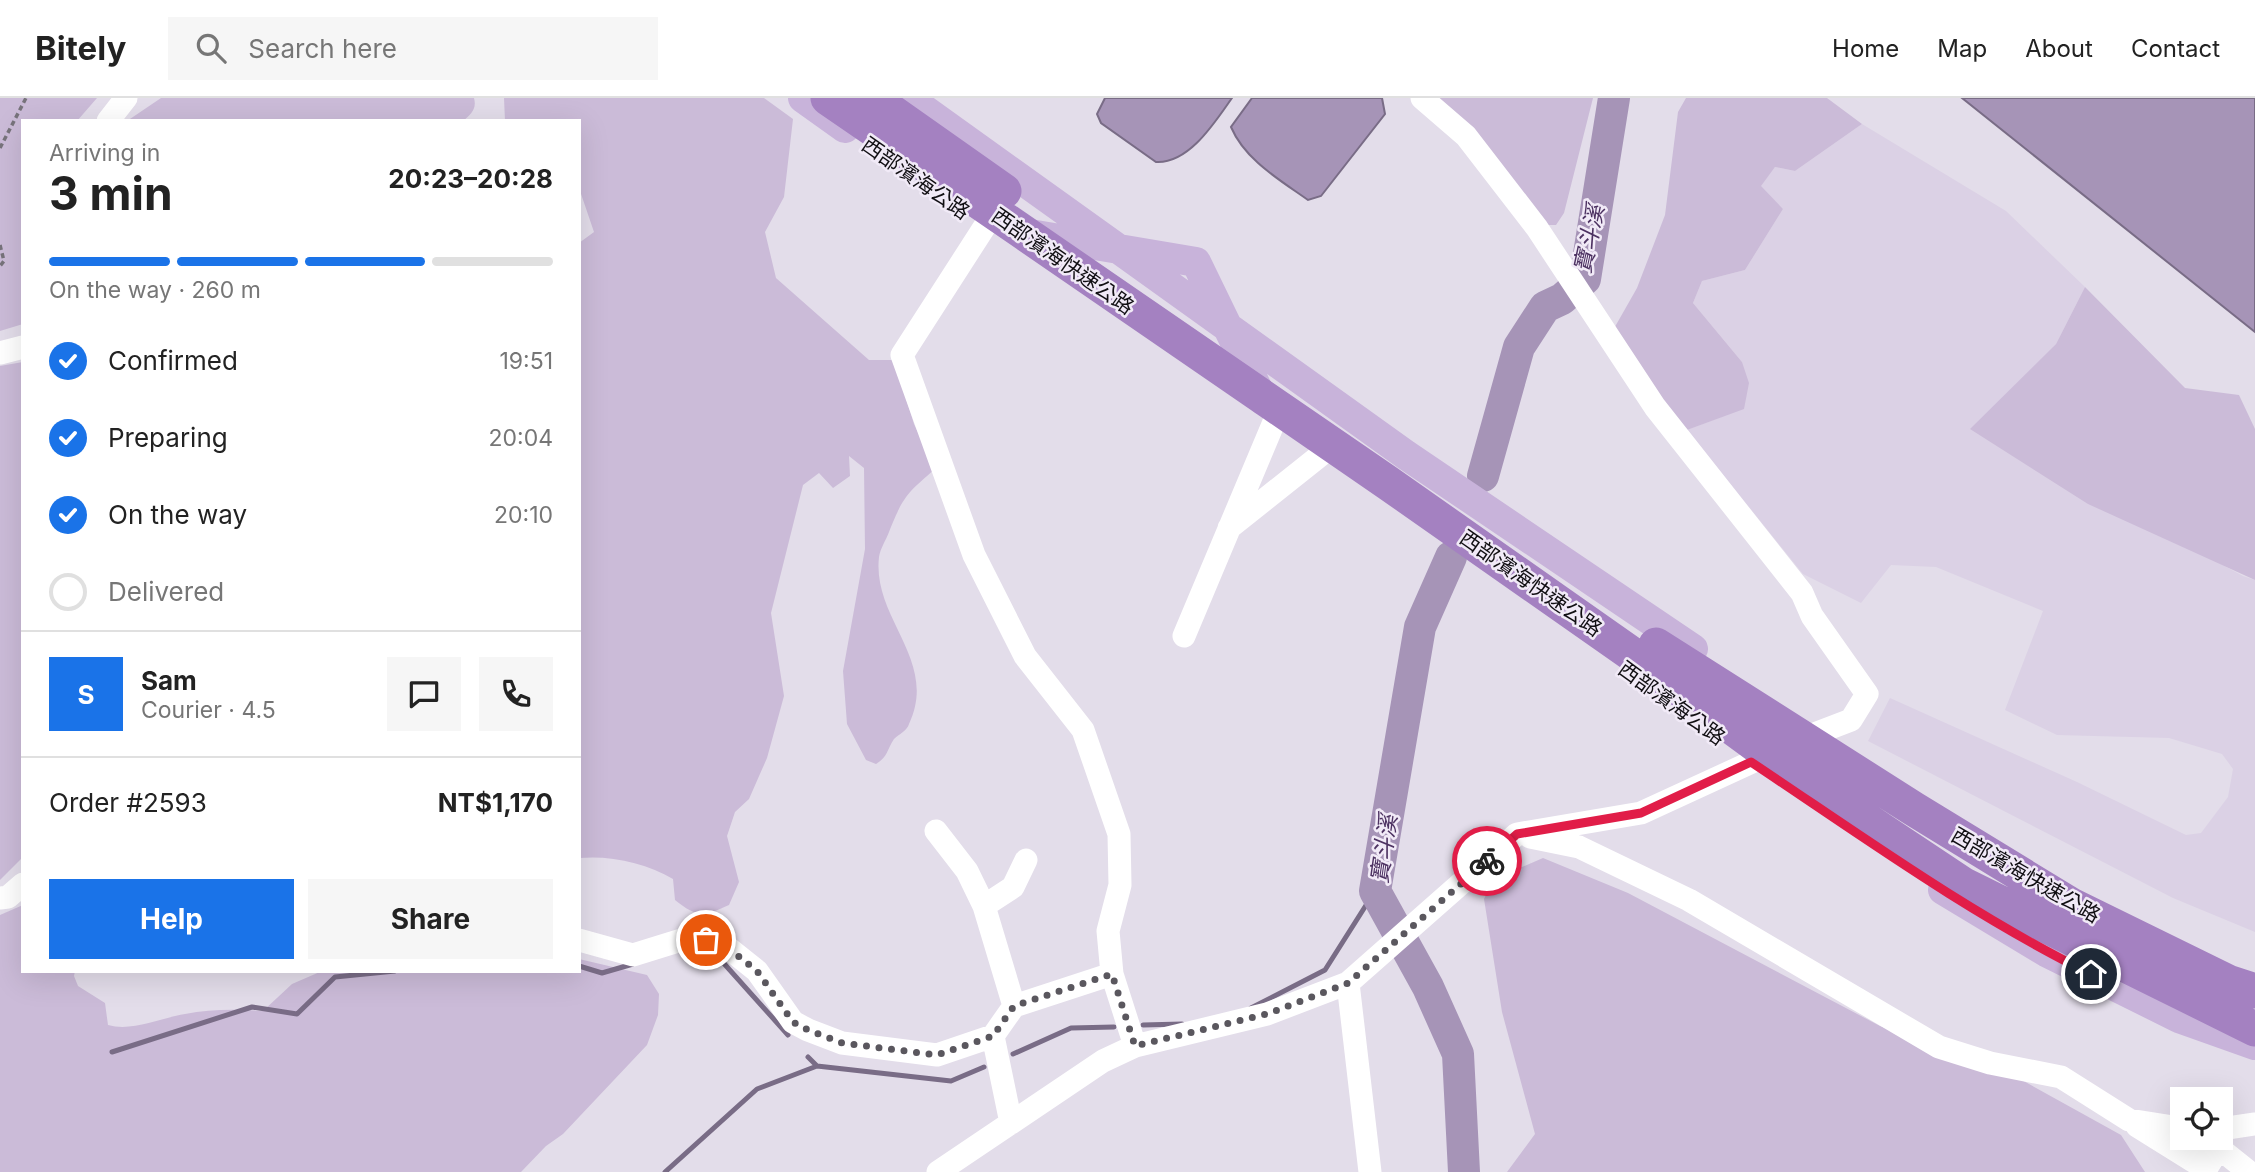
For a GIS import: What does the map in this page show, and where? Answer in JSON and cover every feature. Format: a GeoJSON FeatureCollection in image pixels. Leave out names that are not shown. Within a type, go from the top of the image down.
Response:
{"type":"FeatureCollection","features":[{"type":"Feature","properties":{"kind":"highway","name":"西部濱海快速公路"},"geometry":{"type":"LineString","coordinates":[[828,98],[1393,475],[1642,648],[2071,905],[2228,982],[2255,991]]}},
{"type":"Feature","properties":{"kind":"highway","name":"西部濱海快速公路"},"geometry":{"type":"LineString","coordinates":[[872,98],[1393,475]]}},
{"type":"Feature","properties":{"kind":"highway","name":"西部濱海快速公路"},"geometry":{"type":"LineString","coordinates":[[1642,648],[1782,764],[1964,885],[2255,1029]]}},
{"type":"Feature","properties":{"kind":"main road","name":"西部濱海公路"},"geometry":{"type":"LineString","coordinates":[[803,98],[985,226],[1196,262],[1274,422],[1628,670],[1753,762],[1962,902],[2046,952],[2179,1018],[2255,1045]]}},
{"type":"Feature","properties":{"kind":"main road"},"geometry":{"type":"LineString","coordinates":[[908,98],[1406,455],[1659,628],[1986,839],[2186,955],[2255,976]]}},
{"type":"Feature","properties":{"kind":"street"},"geometry":{"type":"LineString","coordinates":[[110,119],[126,98]]}},
{"type":"Feature","properties":{"kind":"street"},"geometry":{"type":"LineString","coordinates":[[1422,98],[1466,136],[1537,228],[1656,407],[1802,593],[1812,615],[1867,694],[1851,720],[1819,732]]}},
{"type":"Feature","properties":{"kind":"street"},"geometry":{"type":"LineString","coordinates":[[985,226],[902,355],[974,555],[1025,656],[1083,730],[1119,834],[1120,885],[1108,931],[1112,974],[1135,1046]]}},
{"type":"Feature","properties":{"kind":"street"},"geometry":{"type":"LineString","coordinates":[[0,354],[21,348]]}},
{"type":"Feature","properties":{"kind":"street"},"geometry":{"type":"LineString","coordinates":[[1184,636],[1226,530],[1274,422]]}},
{"type":"Feature","properties":{"kind":"street"},"geometry":{"type":"LineString","coordinates":[[1226,530],[1322,454]]}},
{"type":"Feature","properties":{"kind":"street"},"geometry":{"type":"LineString","coordinates":[[938,1172],[1103,1061],[1135,1046],[1267,1014],[1350,981],[1517,834],[1641,813],[1753,762]]}},
{"type":"Feature","properties":{"kind":"street"},"geometry":{"type":"LineString","coordinates":[[936,831],[967,871],[984,906],[1014,1006]]}},
{"type":"Feature","properties":{"kind":"street"},"geometry":{"type":"LineString","coordinates":[[1517,834],[1579,847],[1689,900],[1939,1047],[1990,1063],[2061,1077],[2170,1146]]}},
{"type":"Feature","properties":{"kind":"street"},"geometry":{"type":"LineString","coordinates":[[984,906],[1013,887],[1026,860]]}},
{"type":"Feature","properties":{"kind":"street"},"geometry":{"type":"LineString","coordinates":[[0,898],[8,897],[21,886]]}},
{"type":"Feature","properties":{"kind":"street"},"geometry":{"type":"LineString","coordinates":[[581,941],[633,954],[691,937],[722,943],[757,971],[793,1022],[808,1030],[842,1043],[937,1055],[993,1036],[1014,1006],[1112,974]]}},
{"type":"Feature","properties":{"kind":"street"},"geometry":{"type":"LineString","coordinates":[[1350,981],[1370,1172]]}},
{"type":"Feature","properties":{"kind":"street"},"geometry":{"type":"LineString","coordinates":[[993,1036],[1011,1123]]}},
{"type":"Feature","properties":{"kind":"street"},"geometry":{"type":"LineString","coordinates":[[2129,1120],[2170,1127]]}},
{"type":"Feature","properties":{"kind":"street"},"geometry":{"type":"LineString","coordinates":[[2233,1133],[2255,1124]]}},
{"type":"Feature","properties":{"kind":"street"},"geometry":{"type":"LineString","coordinates":[[2176,1150],[2206,1169],[2215,1150]]}},
{"type":"Feature","properties":{"kind":"street"},"geometry":{"type":"LineString","coordinates":[[2230,1150],[2249,1172]]}},
{"type":"Feature","properties":{"kind":"path"},"geometry":{"type":"LineString","coordinates":[[0,148],[26,98]]}},
{"type":"Feature","properties":{"kind":"path"},"geometry":{"type":"LineString","coordinates":[[0,245],[4,261],[0,266]]}},
{"type":"Feature","properties":{"kind":"shaded area"},"geometry":{"type":"Polygon","coordinates":[[[0,98],[97,98],[79,119],[21,119],[21,325],[0,331],[0,98]]]}},
{"type":"Feature","properties":{"kind":"shaded area"},"geometry":{"type":"Polygon","coordinates":[[[161,98],[474,98],[475,105],[465,119],[130,119],[161,98]]]}},
{"type":"Feature","properties":{"kind":"shaded area"},"geometry":{"type":"Polygon","coordinates":[[[504,98],[764,98],[793,119],[784,197],[765,232],[776,278],[869,360],[894,360],[914,424],[935,469],[902,503],[879,557],[885,600],[911,659],[916,680],[916,701],[905,731],[894,739],[885,756],[876,764],[866,760],[847,724],[843,671],[865,549],[864,468],[849,456],[850,476],[833,488],[819,473],[803,485],[771,613],[784,696],[767,758],[749,799],[735,812],[727,836],[739,882],[729,905],[707,913],[689,910],[675,900],[673,879],[663,873],[616,859],[581,858],[581,242],[594,232],[581,194],[581,119],[505,119],[504,98]]]}},
{"type":"Feature","properties":{"kind":"shaded area"},"geometry":{"type":"Polygon","coordinates":[[[1105,98],[1232,98],[1190,149],[1168,161],[1156,162],[1101,123],[1097,114],[1105,98]]]}},
{"type":"Feature","properties":{"kind":"shaded area"},"geometry":{"type":"Polygon","coordinates":[[[1252,98],[1382,98],[1385,114],[1321,196],[1308,200],[1264,168],[1237,139],[1231,127],[1252,98]]]}},
{"type":"Feature","properties":{"kind":"shaded area"},"geometry":{"type":"Polygon","coordinates":[[[1431,98],[1593,98],[1564,213],[1556,225],[1548,225],[1431,98]]]}},
{"type":"Feature","properties":{"kind":"shaded area"},"geometry":{"type":"Polygon","coordinates":[[[1686,98],[1827,98],[1862,124],[1795,171],[1775,167],[1761,186],[1783,209],[1745,270],[1702,281],[1693,303],[1742,362],[1749,383],[1744,409],[1687,430],[1651,393],[1612,332],[1637,288],[1665,215],[1678,112],[1686,98]]]}},
{"type":"Feature","properties":{"kind":"shaded area"},"geometry":{"type":"Polygon","coordinates":[[[1962,98],[2255,98],[2255,332],[1962,98]]]}},
{"type":"Feature","properties":{"kind":"shaded area"},"geometry":{"type":"Polygon","coordinates":[[[1862,124],[2006,211],[2085,287],[2056,344],[1971,429],[2243,576],[2255,580],[2255,932],[2173,898],[1868,741],[1890,698],[2077,782],[2186,835],[2201,833],[2228,797],[2233,769],[2222,754],[2169,738],[2057,735],[2005,710],[2043,611],[1936,567],[1891,565],[1861,603],[1803,574],[1687,430],[1729,414],[1742,362],[1693,303],[1702,281],[1745,270],[1783,209],[1760,186],[1775,167],[1795,171],[1862,124]]]}},
{"type":"Feature","properties":{"kind":"shaded area"},"geometry":{"type":"Polygon","coordinates":[[[2085,287],[2185,388],[2239,395],[2255,429],[2255,580],[2088,504],[1970,429],[2056,344],[2085,287]]]}},
{"type":"Feature","properties":{"kind":"shaded area"},"geometry":{"type":"Polygon","coordinates":[[[21,362],[21,859],[0,880],[0,366],[21,362]]]}},
{"type":"Feature","properties":{"kind":"shaded area"},"geometry":{"type":"Polygon","coordinates":[[[1543,858],[1628,893],[1880,1026],[2009,1073],[2121,1135],[2145,1172],[1507,1172],[1535,1134],[1502,1012],[1484,899],[1494,879],[1543,858]]]}},
{"type":"Feature","properties":{"kind":"shaded area"},"geometry":{"type":"Polygon","coordinates":[[[21,906],[21,973],[75,973],[78,986],[105,1003],[108,1025],[117,1027],[136,1026],[204,1011],[263,1011],[292,984],[317,973],[581,973],[581,959],[647,975],[659,994],[658,1015],[647,1045],[563,1134],[546,1146],[521,1172],[0,1172],[0,915],[21,906]]]}},
{"type":"Feature","properties":{"kind":"waterway","name":"寶斗溪"},"geometry":{"type":"LineString","coordinates":[[1483,476],[1519,347],[1545,307],[1562,299],[1585,279],[1614,98]]}},
{"type":"Feature","properties":{"kind":"waterway","name":"寶斗溪"},"geometry":{"type":"LineString","coordinates":[[1451,557],[1420,627],[1375,891],[1428,987],[1458,1054],[1464,1172]]}},
{"type":"Feature","properties":{"kind":"waterway"},"geometry":{"type":"LineString","coordinates":[[1251,1008],[1325,970],[1375,891]]}},
{"type":"Feature","properties":{"kind":"waterway"},"geometry":{"type":"LineString","coordinates":[[711,949],[788,1035]]}},
{"type":"Feature","properties":{"kind":"waterway"},"geometry":{"type":"LineString","coordinates":[[581,967],[602,973],[633,964]]}},
{"type":"Feature","properties":{"kind":"waterway"},"geometry":{"type":"LineString","coordinates":[[112,1052],[252,1007],[297,1014],[335,977],[375,973]]}},
{"type":"Feature","properties":{"kind":"waterway"},"geometry":{"type":"LineString","coordinates":[[1143,1025],[1182,1024]]}},
{"type":"Feature","properties":{"kind":"waterway"},"geometry":{"type":"LineString","coordinates":[[1013,1054],[1071,1028],[1114,1027]]}},
{"type":"Feature","properties":{"kind":"waterway"},"geometry":{"type":"LineString","coordinates":[[808,1057],[817,1066]]}},
{"type":"Feature","properties":{"kind":"waterway"},"geometry":{"type":"LineString","coordinates":[[665,1172],[757,1089],[817,1066],[951,1081],[984,1067]]}},
{"type":"Feature","properties":{"kind":"way so far"},"geometry":{"type":"LineString","coordinates":[[706,940],[722,943],[757,971],[793,1022],[842,1043],[937,1055],[993,1036],[1014,1006],[1112,974],[1135,1046],[1267,1014],[1348,983],[1487,861]]}},
{"type":"Feature","properties":{"kind":"route"},"geometry":{"type":"LineString","coordinates":[[1487,861],[1517,834],[1641,813],[1751,762],[1962,902],[2046,952],[2091,974]]}}]}
